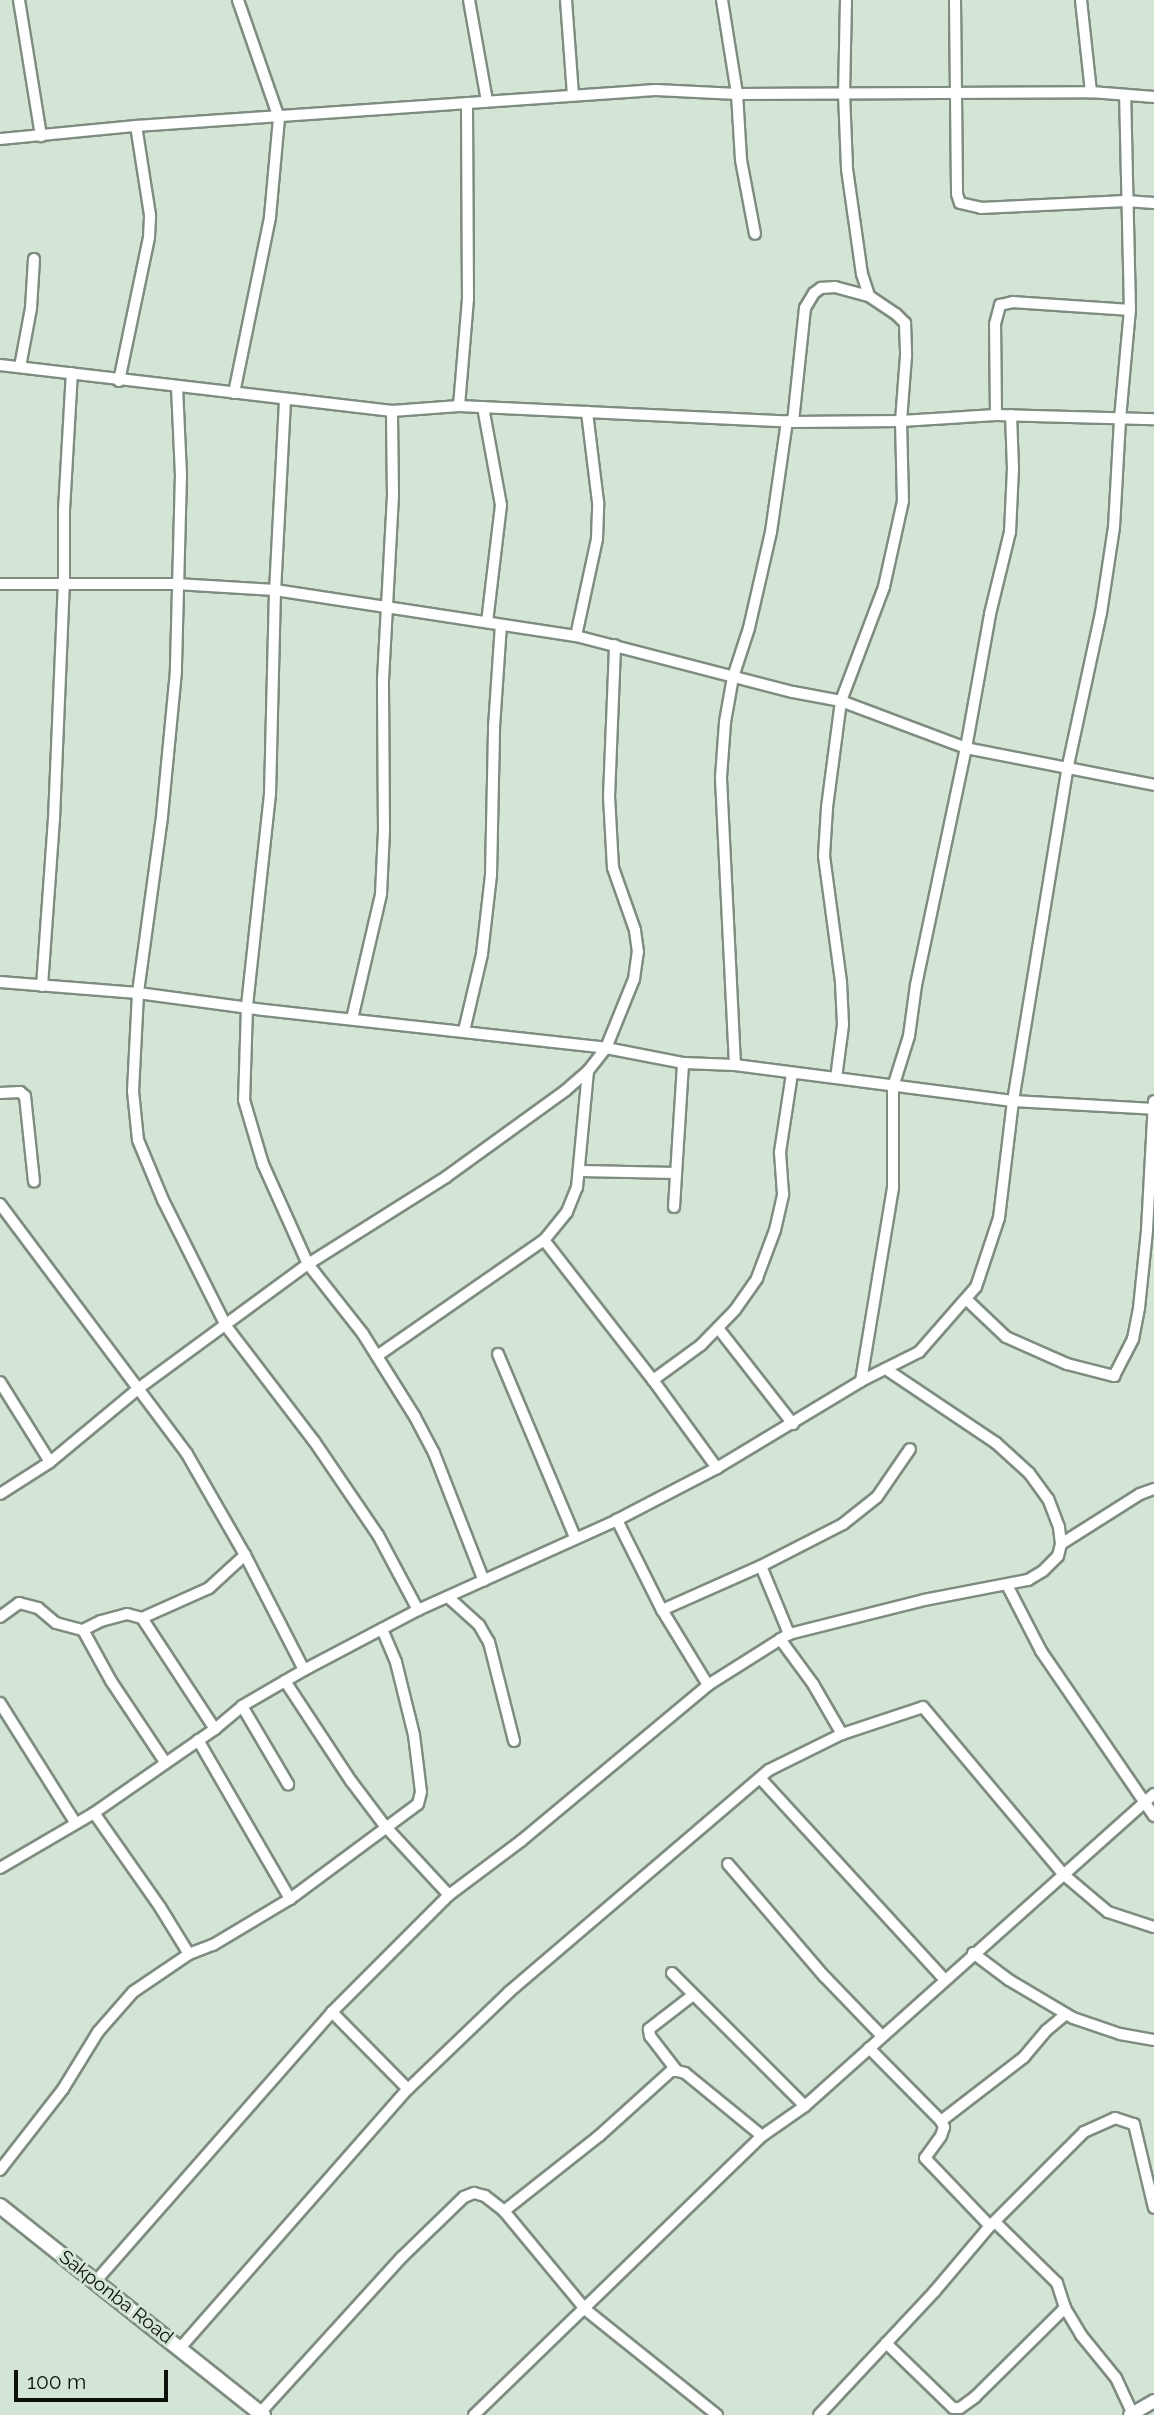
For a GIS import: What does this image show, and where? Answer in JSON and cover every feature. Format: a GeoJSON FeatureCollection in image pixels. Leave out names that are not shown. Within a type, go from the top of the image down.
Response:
{"type":"FeatureCollection","features":[{"type":"Feature","properties":{"kind":"main road","name":"Sakponba Road"},"geometry":{"type":"LineString","coordinates":[[0,2206],[181,2347],[262,2414]]}},
{"type":"Feature","properties":{"kind":"street"},"geometry":{"type":"LineString","coordinates":[[19,0],[41,136]]}},
{"type":"Feature","properties":{"kind":"street"},"geometry":{"type":"LineString","coordinates":[[234,393],[270,217],[279,118],[238,0]]}},
{"type":"Feature","properties":{"kind":"street"},"geometry":{"type":"LineString","coordinates":[[469,0],[487,101]]}},
{"type":"Feature","properties":{"kind":"street"},"geometry":{"type":"LineString","coordinates":[[566,0],[573,95]]}},
{"type":"Feature","properties":{"kind":"street"},"geometry":{"type":"LineString","coordinates":[[722,0],[737,94],[741,160],[755,234]]}},
{"type":"Feature","properties":{"kind":"street"},"geometry":{"type":"LineString","coordinates":[[846,0],[844,93],[847,169],[862,274],[869,296]]}},
{"type":"Feature","properties":{"kind":"street"},"geometry":{"type":"LineString","coordinates":[[954,0],[957,194],[960,203],[981,208],[1126,201],[1154,203]]}},
{"type":"Feature","properties":{"kind":"street"},"geometry":{"type":"LineString","coordinates":[[1081,0],[1091,92]]}},
{"type":"Feature","properties":{"kind":"street"},"geometry":{"type":"LineString","coordinates":[[0,139],[136,126],[656,90],[737,94],[1091,92],[1154,97]]}},
{"type":"Feature","properties":{"kind":"street"},"geometry":{"type":"LineString","coordinates":[[0,1868],[94,1813],[215,1729],[242,1706],[304,1670],[418,1610],[617,1520],[717,1468],[861,1381],[919,1352],[976,1287],[999,1218],[1013,1101],[1067,770],[1101,613],[1114,527],[1130,310],[1125,95]]}},
{"type":"Feature","properties":{"kind":"street"},"geometry":{"type":"LineString","coordinates":[[459,406],[468,299],[467,103]]}},
{"type":"Feature","properties":{"kind":"street"},"geometry":{"type":"LineString","coordinates":[[118,381],[149,237],[150,215],[136,126]]}},
{"type":"Feature","properties":{"kind":"street"},"geometry":{"type":"LineString","coordinates":[[20,367],[31,308],[34,259]]}},
{"type":"Feature","properties":{"kind":"street"},"geometry":{"type":"LineString","coordinates":[[735,1065],[721,777],[725,722],[733,677],[750,628],[771,532],[790,421],[805,308],[821,288],[828,287],[869,296],[905,323],[906,356],[901,421],[903,501],[884,587],[841,701],[824,856],[841,982],[843,1025],[836,1078]]}},
{"type":"Feature","properties":{"kind":"street"},"geometry":{"type":"LineString","coordinates":[[996,415],[995,324],[1000,305],[1013,302],[1130,310]]}},
{"type":"Feature","properties":{"kind":"street"},"geometry":{"type":"LineString","coordinates":[[0,365],[285,401],[392,411],[459,406],[790,421],[901,421],[996,415],[1154,419]]}},
{"type":"Feature","properties":{"kind":"street"},"geometry":{"type":"LineString","coordinates":[[42,986],[54,819],[64,585],[64,510],[72,373]]}},
{"type":"Feature","properties":{"kind":"street"},"geometry":{"type":"LineString","coordinates":[[177,387],[181,474],[175,684],[162,817],[138,993],[133,1091],[138,1140],[163,1200],[226,1326],[314,1441],[378,1535],[418,1610]]}},
{"type":"Feature","properties":{"kind":"street"},"geometry":{"type":"LineString","coordinates":[[285,401],[275,590],[270,794],[247,1007],[244,1100],[263,1164],[308,1264],[377,1356],[434,1453],[484,1581]]}},
{"type":"Feature","properties":{"kind":"street"},"geometry":{"type":"LineString","coordinates":[[483,407],[501,505],[487,622]]}},
{"type":"Feature","properties":{"kind":"street"},"geometry":{"type":"LineString","coordinates":[[352,1019],[381,894],[386,607],[393,497],[392,411]]}},
{"type":"Feature","properties":{"kind":"street"},"geometry":{"type":"LineString","coordinates":[[576,636],[597,539],[598,502],[587,412]]}},
{"type":"Feature","properties":{"kind":"street"},"geometry":{"type":"LineString","coordinates":[[861,1381],[893,1187],[893,1087],[909,1036],[916,985],[967,748],[990,614],[1010,532],[1013,469],[1011,415]]}},
{"type":"Feature","properties":{"kind":"street"},"geometry":{"type":"LineString","coordinates":[[0,584],[176,584],[275,590],[576,636],[733,677],[841,701],[967,748],[1067,770],[1154,785]]}},
{"type":"Feature","properties":{"kind":"street"},"geometry":{"type":"LineString","coordinates":[[464,1031],[482,954],[491,875],[494,727],[500,625]]}},
{"type":"Feature","properties":{"kind":"street"},"geometry":{"type":"LineString","coordinates":[[0,1494],[50,1462],[139,1388],[308,1264],[446,1177],[588,1071],[606,1048],[634,979],[638,952],[635,930],[613,868],[609,797],[615,645]]}},
{"type":"Feature","properties":{"kind":"street"},"geometry":{"type":"LineString","coordinates":[[0,982],[138,993],[464,1031],[606,1048],[683,1063],[735,1065],[1013,1101],[1154,1106],[1147,1230],[1139,1308],[1133,1339],[1114,1376],[1068,1364],[1006,1337],[965,1299]]}},
{"type":"Feature","properties":{"kind":"street"},"geometry":{"type":"LineString","coordinates":[[674,1207],[683,1063]]}},
{"type":"Feature","properties":{"kind":"street"},"geometry":{"type":"LineString","coordinates":[[377,1356],[544,1240],[567,1212],[581,1171],[588,1071]]}},
{"type":"Feature","properties":{"kind":"street"},"geometry":{"type":"LineString","coordinates":[[653,1380],[701,1345],[735,1310],[757,1278],[775,1230],[783,1194],[780,1152],[792,1074]]}},
{"type":"Feature","properties":{"kind":"street"},"geometry":{"type":"LineString","coordinates":[[0,1093],[20,1092],[25,1096],[34,1182]]}},
{"type":"Feature","properties":{"kind":"street"},"geometry":{"type":"LineString","coordinates":[[581,1171],[676,1173]]}},
{"type":"Feature","properties":{"kind":"street"},"geometry":{"type":"LineString","coordinates":[[0,1204],[187,1454],[245,1555],[304,1670]]}},
{"type":"Feature","properties":{"kind":"street"},"geometry":{"type":"LineString","coordinates":[[544,1240],[653,1380],[717,1468]]}},
{"type":"Feature","properties":{"kind":"street"},"geometry":{"type":"LineString","coordinates":[[718,1328],[793,1424]]}},
{"type":"Feature","properties":{"kind":"street"},"geometry":{"type":"LineString","coordinates":[[498,1354],[575,1537]]}},
{"type":"Feature","properties":{"kind":"street"},"geometry":{"type":"LineString","coordinates":[[95,2282],[332,2012],[449,1895],[521,1841],[708,1685],[785,1637],[924,1600],[1028,1580],[1043,1571],[1058,1556],[1061,1544],[1059,1527],[1048,1499],[1029,1473],[996,1443],[886,1368]]}},
{"type":"Feature","properties":{"kind":"street"},"geometry":{"type":"LineString","coordinates":[[0,1382],[50,1462]]}},
{"type":"Feature","properties":{"kind":"street"},"geometry":{"type":"LineString","coordinates":[[662,1610],[761,1566],[856,1516],[877,1497],[910,1449]]}},
{"type":"Feature","properties":{"kind":"street"},"geometry":{"type":"LineString","coordinates":[[1061,1544],[1140,1494],[1154,1489]]}},
{"type":"Feature","properties":{"kind":"street"},"geometry":{"type":"LineString","coordinates":[[617,1520],[662,1610],[708,1685]]}},
{"type":"Feature","properties":{"kind":"street"},"geometry":{"type":"LineString","coordinates":[[0,1618],[19,1603],[38,1608],[56,1623],[83,1630],[101,1621],[128,1614],[142,1618],[209,1588],[245,1555]]}},
{"type":"Feature","properties":{"kind":"street"},"geometry":{"type":"LineString","coordinates":[[761,1566],[785,1637],[842,1734]]}},
{"type":"Feature","properties":{"kind":"street"},"geometry":{"type":"LineString","coordinates":[[1007,1585],[1041,1651],[1143,1804],[1154,1816]]}},
{"type":"Feature","properties":{"kind":"street"},"geometry":{"type":"LineString","coordinates":[[448,1597],[479,1625],[489,1642],[514,1741]]}},
{"type":"Feature","properties":{"kind":"street"},"geometry":{"type":"LineString","coordinates":[[142,1618],[215,1729]]}},
{"type":"Feature","properties":{"kind":"street"},"geometry":{"type":"LineString","coordinates":[[0,2170],[63,2089],[98,2032],[133,1992],[189,1954],[213,1945],[290,1899],[418,1804],[421,1792],[414,1735],[396,1662],[383,1629]]}},
{"type":"Feature","properties":{"kind":"street"},"geometry":{"type":"LineString","coordinates":[[83,1630],[111,1682],[165,1762]]}},
{"type":"Feature","properties":{"kind":"street"},"geometry":{"type":"LineString","coordinates":[[285,1681],[351,1781],[386,1826],[449,1895]]}},
{"type":"Feature","properties":{"kind":"street"},"geometry":{"type":"LineString","coordinates":[[0,1703],[75,1822]]}},
{"type":"Feature","properties":{"kind":"street"},"geometry":{"type":"LineString","coordinates":[[242,1706],[288,1784]]}},
{"type":"Feature","properties":{"kind":"street"},"geometry":{"type":"LineString","coordinates":[[181,2347],[408,2089],[509,1992],[769,1770],[842,1734],[923,1707],[1063,1874],[1108,1912],[1154,1927]]}},
{"type":"Feature","properties":{"kind":"street"},"geometry":{"type":"LineString","coordinates":[[198,1740],[290,1899]]}},
{"type":"Feature","properties":{"kind":"street"},"geometry":{"type":"LineString","coordinates":[[760,1778],[944,1979]]}},
{"type":"Feature","properties":{"kind":"street"},"geometry":{"type":"LineString","coordinates":[[474,2415],[586,2310],[762,2136],[805,2106],[1154,1794]]}},
{"type":"Feature","properties":{"kind":"street"},"geometry":{"type":"LineString","coordinates":[[94,1813],[160,1907],[189,1954]]}},
{"type":"Feature","properties":{"kind":"street"},"geometry":{"type":"LineString","coordinates":[[728,1864],[825,1977],[882,2036]]}},
{"type":"Feature","properties":{"kind":"street"},"geometry":{"type":"LineString","coordinates":[[973,1954],[1066,2014],[1120,2034],[1154,2040]]}},
{"type":"Feature","properties":{"kind":"street"},"geometry":{"type":"LineString","coordinates":[[672,1973],[805,2106]]}},
{"type":"Feature","properties":{"kind":"street"},"geometry":{"type":"LineString","coordinates":[[677,2071],[648,2033],[693,1996]]}},
{"type":"Feature","properties":{"kind":"street"},"geometry":{"type":"LineString","coordinates":[[332,2012],[408,2089]]}},
{"type":"Feature","properties":{"kind":"street"},"geometry":{"type":"LineString","coordinates":[[941,2121],[1024,2057],[1047,2030],[1066,2014]]}},
{"type":"Feature","properties":{"kind":"street"},"geometry":{"type":"LineString","coordinates":[[869,2048],[941,2121],[944,2127],[941,2136],[925,2158],[1057,2283],[1065,2308],[1081,2335],[1116,2378],[1131,2414],[1154,2401]]}},
{"type":"Feature","properties":{"kind":"street"},"geometry":{"type":"LineString","coordinates":[[504,2211],[599,2136],[671,2071],[685,2073],[762,2136]]}},
{"type":"Feature","properties":{"kind":"street"},"geometry":{"type":"LineString","coordinates":[[819,2415],[992,2224],[1084,2132],[1115,2118],[1134,2124],[1154,2208]]}},
{"type":"Feature","properties":{"kind":"street"},"geometry":{"type":"LineString","coordinates":[[262,2414],[402,2257],[464,2197],[474,2193],[485,2196],[504,2211],[586,2310],[717,2415]]}},
{"type":"Feature","properties":{"kind":"street"},"geometry":{"type":"LineString","coordinates":[[886,2343],[953,2409],[960,2408],[975,2397],[1065,2308]]}}]}
